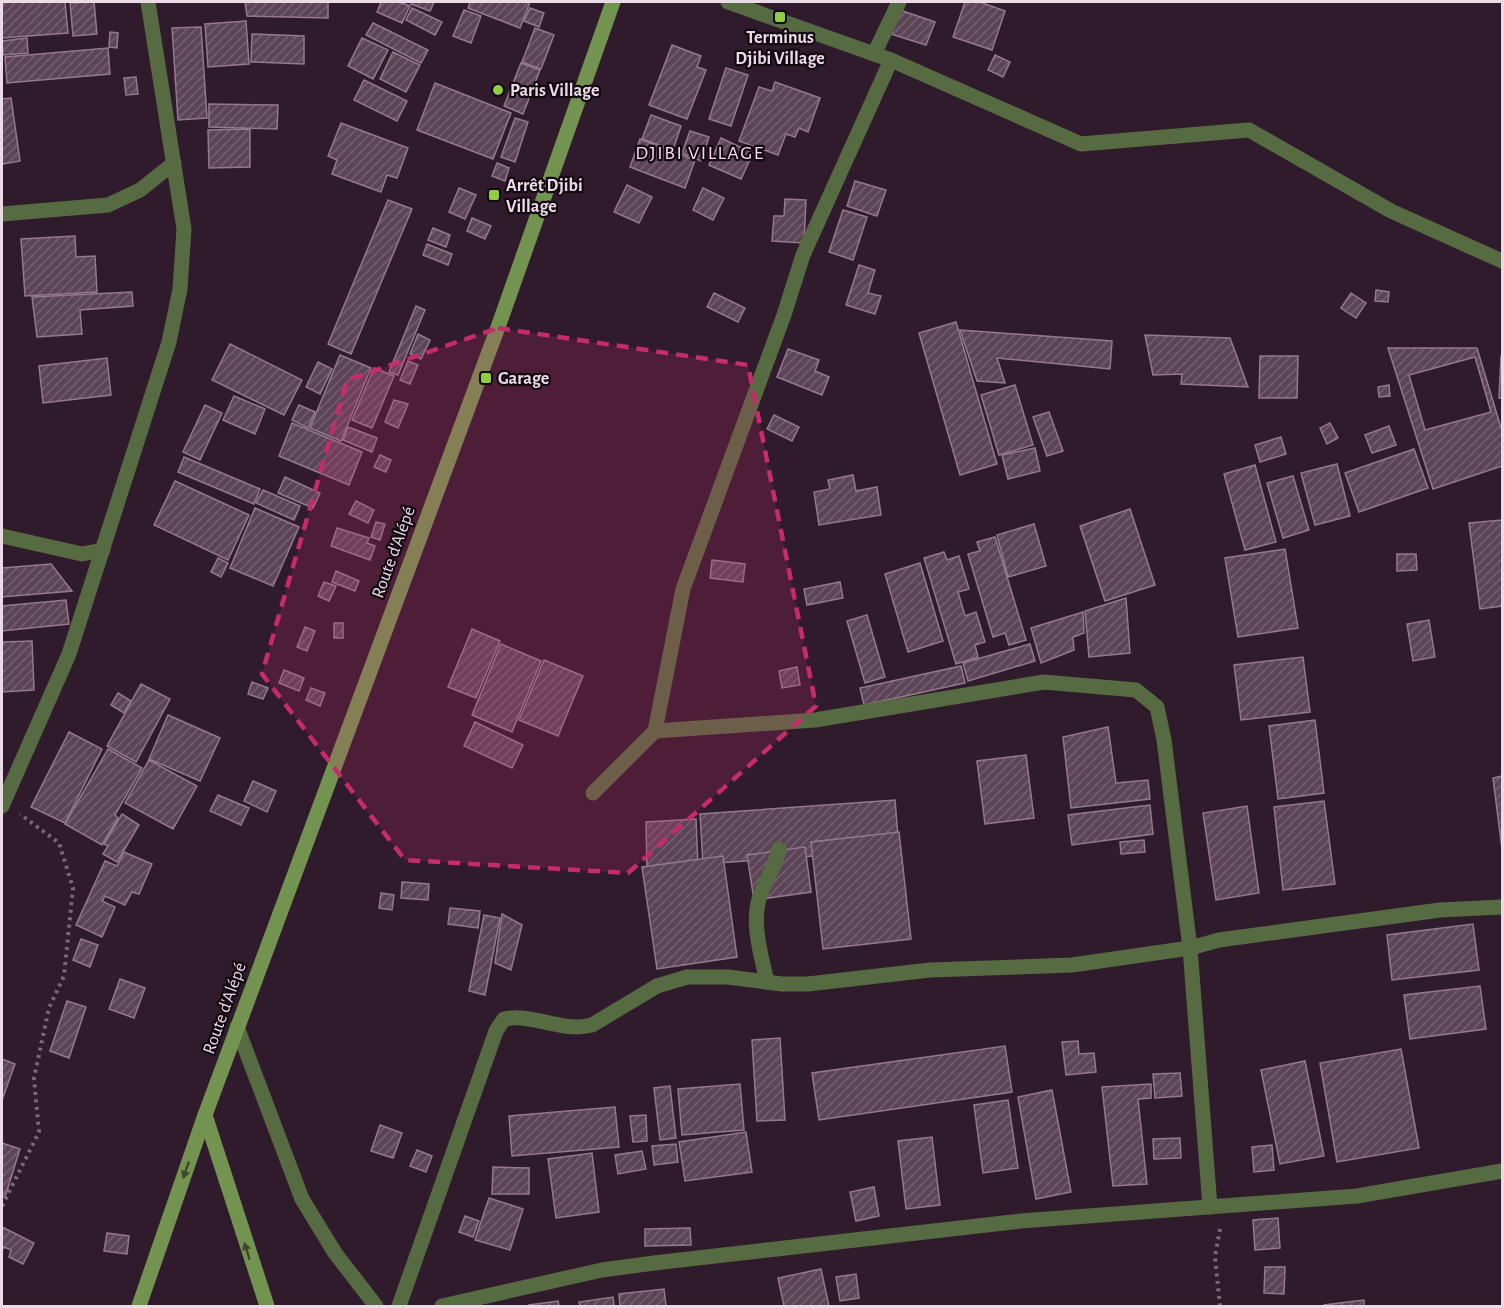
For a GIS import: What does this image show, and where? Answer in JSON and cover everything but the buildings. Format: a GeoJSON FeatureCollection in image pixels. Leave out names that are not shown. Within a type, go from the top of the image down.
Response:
{"type":"FeatureCollection","features":[{"type":"Feature","properties":{"kind":"main road","name":"Route d'Alépé"},"geometry":{"type":"LineString","coordinates":[[139,1306],[205,1115],[493,341],[613,2]]}},
{"type":"Feature","properties":{"kind":"main road"},"geometry":{"type":"LineString","coordinates":[[205,1115],[267,1306]]}},
{"type":"Feature","properties":{"kind":"street"},"geometry":{"type":"LineString","coordinates":[[3,804],[69,654],[169,342],[180,289],[184,229],[148,2]]}},
{"type":"Feature","properties":{"kind":"street"},"geometry":{"type":"LineString","coordinates":[[728,2],[891,60],[1081,144],[1249,130],[1391,211],[1503,261]]}},
{"type":"Feature","properties":{"kind":"street"},"geometry":{"type":"LineString","coordinates":[[874,54],[899,2]]}},
{"type":"Feature","properties":{"kind":"street"},"geometry":{"type":"LineString","coordinates":[[593,793],[656,731],[683,589],[784,315],[803,255],[891,60]]}},
{"type":"Feature","properties":{"kind":"street"},"geometry":{"type":"LineString","coordinates":[[2,214],[108,205],[140,190],[174,163]]}},
{"type":"Feature","properties":{"kind":"street"},"geometry":{"type":"LineString","coordinates":[[2,536],[82,554],[103,550]]}},
{"type":"Feature","properties":{"kind":"street"},"geometry":{"type":"LineString","coordinates":[[656,731],[815,720],[1044,682],[1136,690],[1157,707],[1164,740],[1190,948],[1210,1207]]}},
{"type":"Feature","properties":{"kind":"street"},"geometry":{"type":"LineString","coordinates":[[767,982],[756,909],[761,892],[776,863],[779,849]]}},
{"type":"Feature","properties":{"kind":"street"},"geometry":{"type":"LineString","coordinates":[[399,1306],[496,1031],[504,1019],[522,1018],[581,1028],[592,1025],[657,986],[687,977],[728,977],[808,984],[930,970],[1072,965],[1190,948],[1219,940],[1440,910],[1503,907]]}},
{"type":"Feature","properties":{"kind":"street"},"geometry":{"type":"LineString","coordinates":[[237,1027],[302,1200],[335,1253],[376,1306]]}},
{"type":"Feature","properties":{"kind":"street"},"geometry":{"type":"LineString","coordinates":[[442,1306],[602,1270],[654,1263],[1021,1221],[1357,1196],[1503,1171]]}},
{"type":"Feature","properties":{"kind":"path"},"geometry":{"type":"LineString","coordinates":[[2,1206],[39,1132],[34,1078],[49,1008],[64,976],[73,888],[58,843],[3,804]]}},
{"type":"Feature","properties":{"kind":"path"},"geometry":{"type":"LineString","coordinates":[[1220,1306],[1215,1257],[1220,1225],[1238,1204]]}},
{"type":"Feature","properties":{"kind":"highlighted area"},"geometry":{"type":"Polygon","coordinates":[[[498,328],[748,365],[816,706],[628,873],[405,860],[262,674],[347,380],[498,328]]]}},
{"type":"Feature","properties":{"kind":"place","name":"Terminus Djibi Village"},"geometry":{"type":"Point","coordinates":[780,17]}},
{"type":"Feature","properties":{"kind":"place","name":"Paris Village"},"geometry":{"type":"Point","coordinates":[498,90]}},
{"type":"Feature","properties":{"kind":"place","name":"Arrêt Djibi Village"},"geometry":{"type":"Point","coordinates":[494,195]}},
{"type":"Feature","properties":{"kind":"place","name":"Garage"},"geometry":{"type":"Point","coordinates":[486,378]}},
{"type":"Feature","properties":{"kind":"district","name":"DJIBI VILLAGE"},"geometry":{"type":"Point","coordinates":[700,152]}}]}
